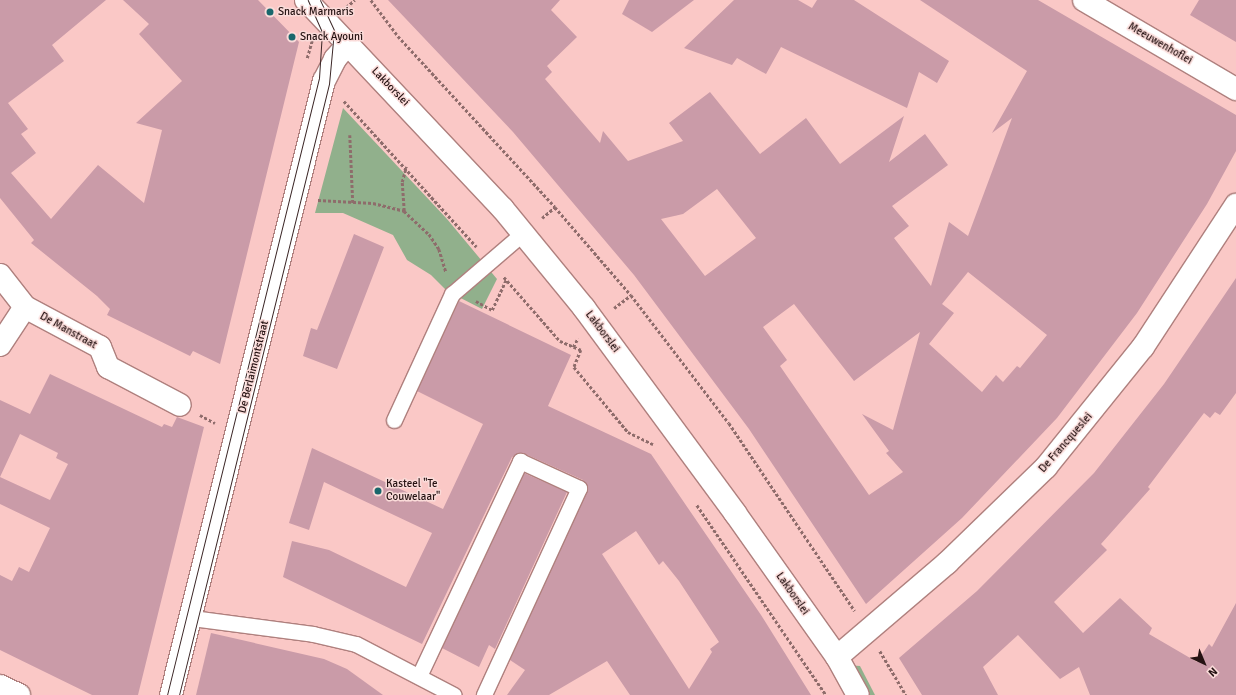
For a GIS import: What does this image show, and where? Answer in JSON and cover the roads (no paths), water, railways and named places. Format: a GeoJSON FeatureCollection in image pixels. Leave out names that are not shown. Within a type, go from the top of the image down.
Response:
{"type":"FeatureCollection","features":[{"type":"Feature","properties":{"kind":"street","name":"Lakborslei"},"geometry":{"type":"LineString","coordinates":[[306,0],[341,52],[438,137],[523,233],[595,323],[673,430],[853,644],[858,695]]}},
{"type":"Feature","properties":{"kind":"street","name":"Meeuwenhoflei"},"geometry":{"type":"LineString","coordinates":[[1084,0],[1236,89]]}},
{"type":"Feature","properties":{"kind":"street","name":"De Berlaimontstraat"},"geometry":{"type":"LineString","coordinates":[[171,695],[192,618],[324,81],[341,52]]}},
{"type":"Feature","properties":{"kind":"street","name":"De Francqueslei"},"geometry":{"type":"LineString","coordinates":[[853,644],[947,563],[1046,467],[1143,348],[1236,206]]}},
{"type":"Feature","properties":{"kind":"street","name":"De Manstraat"},"geometry":{"type":"LineString","coordinates":[[0,275],[25,307],[100,346],[108,367],[180,405]]}},
{"type":"Feature","properties":{"kind":"street"},"geometry":{"type":"LineString","coordinates":[[0,345],[25,307]]}},
{"type":"Feature","properties":{"kind":"street"},"geometry":{"type":"LineString","coordinates":[[0,686],[19,695]]}},
{"type":"Feature","properties":{"kind":"lane"},"geometry":{"type":"LineString","coordinates":[[394,420],[457,288],[523,233]]}},
{"type":"Feature","properties":{"kind":"lane"},"geometry":{"type":"LineString","coordinates":[[418,676],[520,461],[579,488],[484,695]]}},
{"type":"Feature","properties":{"kind":"lane"},"geometry":{"type":"LineString","coordinates":[[192,618],[335,639],[356,644],[454,695]]}},
{"type":"Feature","properties":{"kind":"tram line"},"geometry":{"type":"LineString","coordinates":[[167,695],[319,78],[322,32],[308,0]]}},
{"type":"Feature","properties":{"kind":"tram line"},"geometry":{"type":"LineString","coordinates":[[179,695],[329,84],[334,30],[320,0]]}},
{"type":"Feature","properties":{"kind":"place","name":"Snack Marmaris"},"geometry":{"type":"Point","coordinates":[270,12]}},
{"type":"Feature","properties":{"kind":"place","name":"Snack Ayouni"},"geometry":{"type":"Point","coordinates":[292,37]}},
{"type":"Feature","properties":{"kind":"place","name":"Kasteel \"Te Couwelaar\""},"geometry":{"type":"Point","coordinates":[378,491]}}]}
